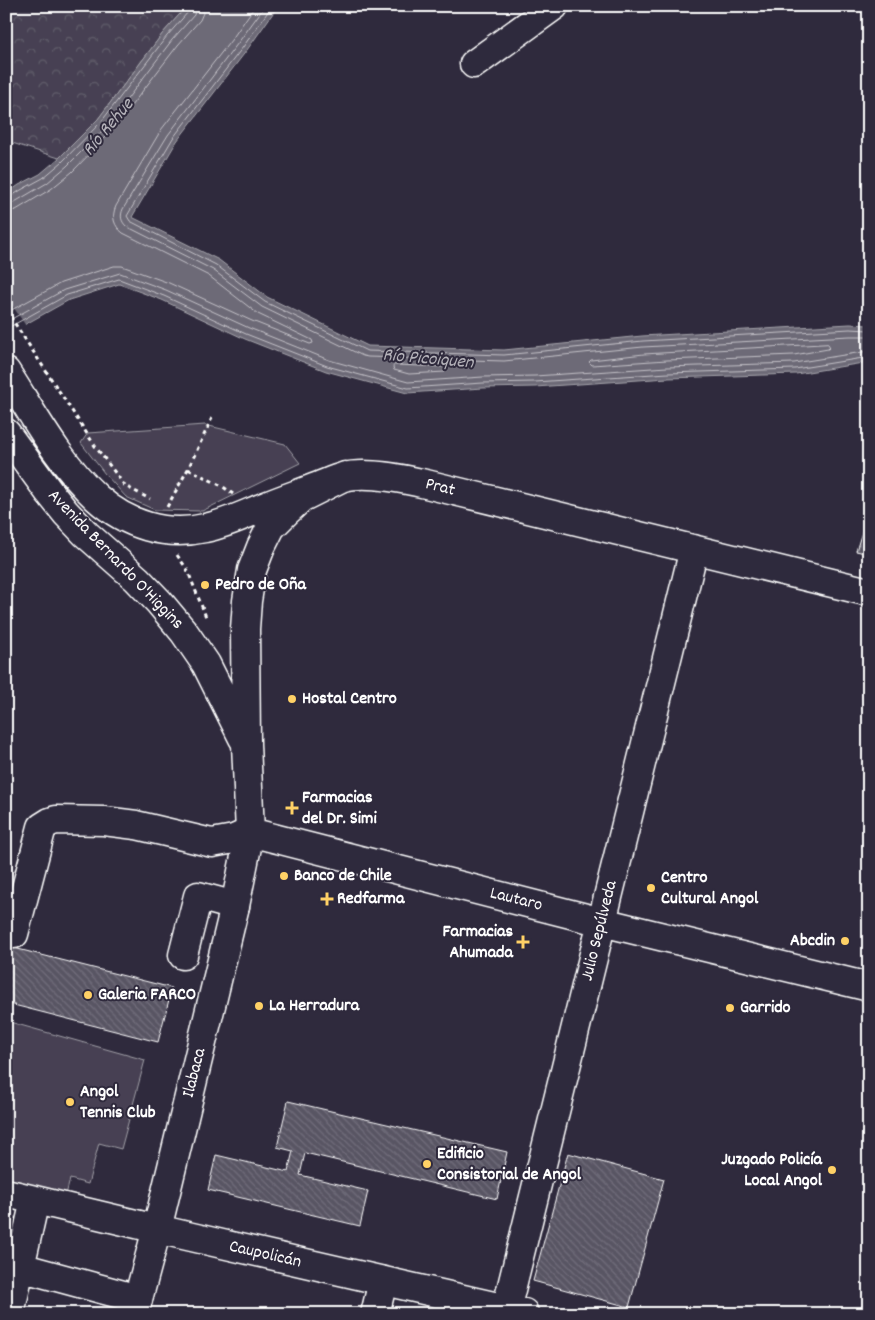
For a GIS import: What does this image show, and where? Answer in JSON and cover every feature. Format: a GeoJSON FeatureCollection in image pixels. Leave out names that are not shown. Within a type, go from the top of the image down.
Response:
{"type":"FeatureCollection","features":[{"type":"Feature","properties":{"kind":"main road"},"geometry":{"type":"LineString","coordinates":[[474,64],[554,6]]}},
{"type":"Feature","properties":{"kind":"main road","name":"Prat"},"geometry":{"type":"LineString","coordinates":[[6,372],[47,437],[78,479],[96,498],[110,509],[141,525],[160,517],[182,531],[207,528],[345,476],[405,479],[869,592]]}},
{"type":"Feature","properties":{"kind":"main road","name":"Avenida Bernardo O'Higgins"},"geometry":{"type":"LineString","coordinates":[[9,437],[66,513],[86,534],[137,579],[184,632],[206,664],[246,744]]}},
{"type":"Feature","properties":{"kind":"main road"},"geometry":{"type":"LineString","coordinates":[[14,934],[42,827],[50,822],[56,820],[104,821],[136,825],[212,844],[234,839],[250,832],[246,744],[245,629],[252,570],[271,528],[285,513],[301,498],[345,476]]}},
{"type":"Feature","properties":{"kind":"main road","name":"Julio Sepúlveda"},"geometry":{"type":"LineString","coordinates":[[512,1312],[602,922],[694,549]]}},
{"type":"Feature","properties":{"kind":"main road","name":"Lautaro"},"geometry":{"type":"LineString","coordinates":[[250,832],[602,922],[869,987]]}},
{"type":"Feature","properties":{"kind":"main road","name":"Ilabaca"},"geometry":{"type":"LineString","coordinates":[[136,1306],[157,1229],[235,906],[250,832]]}},
{"type":"Feature","properties":{"kind":"main road"},"geometry":{"type":"LineString","coordinates":[[183,955],[198,896],[235,906]]}},
{"type":"Feature","properties":{"kind":"main road","name":"Caupolicán"},"geometry":{"type":"LineString","coordinates":[[6,1194],[512,1312]]}},
{"type":"Feature","properties":{"kind":"main road"},"geometry":{"type":"LineString","coordinates":[[10,1314],[35,1200]]}},
{"type":"Feature","properties":{"kind":"main road"},"geometry":{"type":"LineString","coordinates":[[20,1267],[136,1306]]}},
{"type":"Feature","properties":{"kind":"main road"},"geometry":{"type":"LineString","coordinates":[[375,1314],[383,1281]]}},
{"type":"Feature","properties":{"kind":"path"},"geometry":{"type":"LineString","coordinates":[[6,310],[95,446],[125,486],[154,501]]}},
{"type":"Feature","properties":{"kind":"path"},"geometry":{"type":"LineString","coordinates":[[160,517],[188,469],[212,418]]}},
{"type":"Feature","properties":{"kind":"path"},"geometry":{"type":"LineString","coordinates":[[188,469],[222,486],[245,501],[252,511]]}},
{"type":"Feature","properties":{"kind":"path"},"geometry":{"type":"LineString","coordinates":[[160,517],[168,503]]}},
{"type":"Feature","properties":{"kind":"path"},"geometry":{"type":"LineString","coordinates":[[160,517],[187,569],[208,624]]}},
{"type":"Feature","properties":{"kind":"green space"},"geometry":{"type":"Polygon","coordinates":[[[6,6],[187,6],[163,33],[98,119],[59,158],[6,141],[6,6]]]}},
{"type":"Feature","properties":{"kind":"green space"},"geometry":{"type":"Polygon","coordinates":[[[205,425],[285,444],[300,463],[202,511],[155,510],[126,497],[81,443],[88,433],[205,425]]]}},
{"type":"Feature","properties":{"kind":"green space","name":"Angol Tennis Club"},"geometry":{"type":"Polygon","coordinates":[[[6,1021],[145,1060],[121,1149],[99,1143],[88,1184],[70,1179],[66,1195],[6,1180],[6,1021]]]}},
{"type":"Feature","properties":{"kind":"water"},"geometry":{"type":"Polygon","coordinates":[[[187,6],[278,6],[247,50],[177,141],[132,217],[219,260],[267,297],[368,346],[504,350],[642,336],[850,324],[869,325],[869,362],[796,374],[668,378],[407,393],[326,371],[245,339],[162,300],[119,284],[69,300],[6,335],[6,194],[40,174],[98,119],[163,33],[187,6]]]}},
{"type":"Feature","properties":{"kind":"pier"},"geometry":{"type":"Polygon","coordinates":[[[6,296],[26,326],[6,337],[6,296]]]}},
{"type":"Feature","properties":{"kind":"building"},"geometry":{"type":"Polygon","coordinates":[[[867,516],[869,517],[869,554],[856,551],[867,516]]]}},
{"type":"Feature","properties":{"kind":"building","name":"Galeria FARCO"},"geometry":{"type":"Polygon","coordinates":[[[10,947],[172,988],[158,1042],[6,1003],[6,962],[10,947]]]}},
{"type":"Feature","properties":{"kind":"building","name":"Edificio Consistorial de Angol"},"geometry":{"type":"Polygon","coordinates":[[[288,1101],[507,1152],[497,1199],[305,1153],[300,1175],[368,1191],[360,1226],[208,1190],[216,1155],[288,1172],[293,1151],[277,1147],[288,1101]]]}},
{"type":"Feature","properties":{"kind":"building"},"geometry":{"type":"Polygon","coordinates":[[[568,1153],[664,1179],[629,1307],[533,1281],[568,1153]]]}},
{"type":"Feature","properties":{"kind":"place","name":"Pedro de Oña"},"geometry":{"type":"Point","coordinates":[205,585]}},
{"type":"Feature","properties":{"kind":"place","name":"Hostal Centro"},"geometry":{"type":"Point","coordinates":[292,699]}},
{"type":"Feature","properties":{"kind":"place","name":"Farmacias del Dr. Simi"},"geometry":{"type":"Point","coordinates":[292,808]}},
{"type":"Feature","properties":{"kind":"place","name":"Banco de Chile"},"geometry":{"type":"Point","coordinates":[284,876]}},
{"type":"Feature","properties":{"kind":"place","name":"Centro Cultural Angol"},"geometry":{"type":"Point","coordinates":[651,888]}},
{"type":"Feature","properties":{"kind":"place","name":"Redfarma"},"geometry":{"type":"Point","coordinates":[327,899]}},
{"type":"Feature","properties":{"kind":"place","name":"Abcdin"},"geometry":{"type":"Point","coordinates":[845,941]}},
{"type":"Feature","properties":{"kind":"place","name":"Farmacias Ahumada"},"geometry":{"type":"Point","coordinates":[523,942]}},
{"type":"Feature","properties":{"kind":"place","name":"Galeria FARCO"},"geometry":{"type":"Point","coordinates":[88,995]}},
{"type":"Feature","properties":{"kind":"place","name":"La Herradura"},"geometry":{"type":"Point","coordinates":[259,1006]}},
{"type":"Feature","properties":{"kind":"place","name":"Garrido"},"geometry":{"type":"Point","coordinates":[730,1008]}},
{"type":"Feature","properties":{"kind":"place","name":"Angol Tennis Club"},"geometry":{"type":"Point","coordinates":[70,1102]}},
{"type":"Feature","properties":{"kind":"place","name":"Edificio Consistorial de Angol"},"geometry":{"type":"Point","coordinates":[427,1164]}},
{"type":"Feature","properties":{"kind":"place","name":"Juzgado Policía Local Angol"},"geometry":{"type":"Point","coordinates":[832,1170]}},
{"type":"Feature","properties":{"kind":"water label","name":"Río Rehue"},"geometry":{"type":"Point","coordinates":[109,128]}},
{"type":"Feature","properties":{"kind":"water label","name":"Río Picoiquen"},"geometry":{"type":"Point","coordinates":[428,360]}}]}
